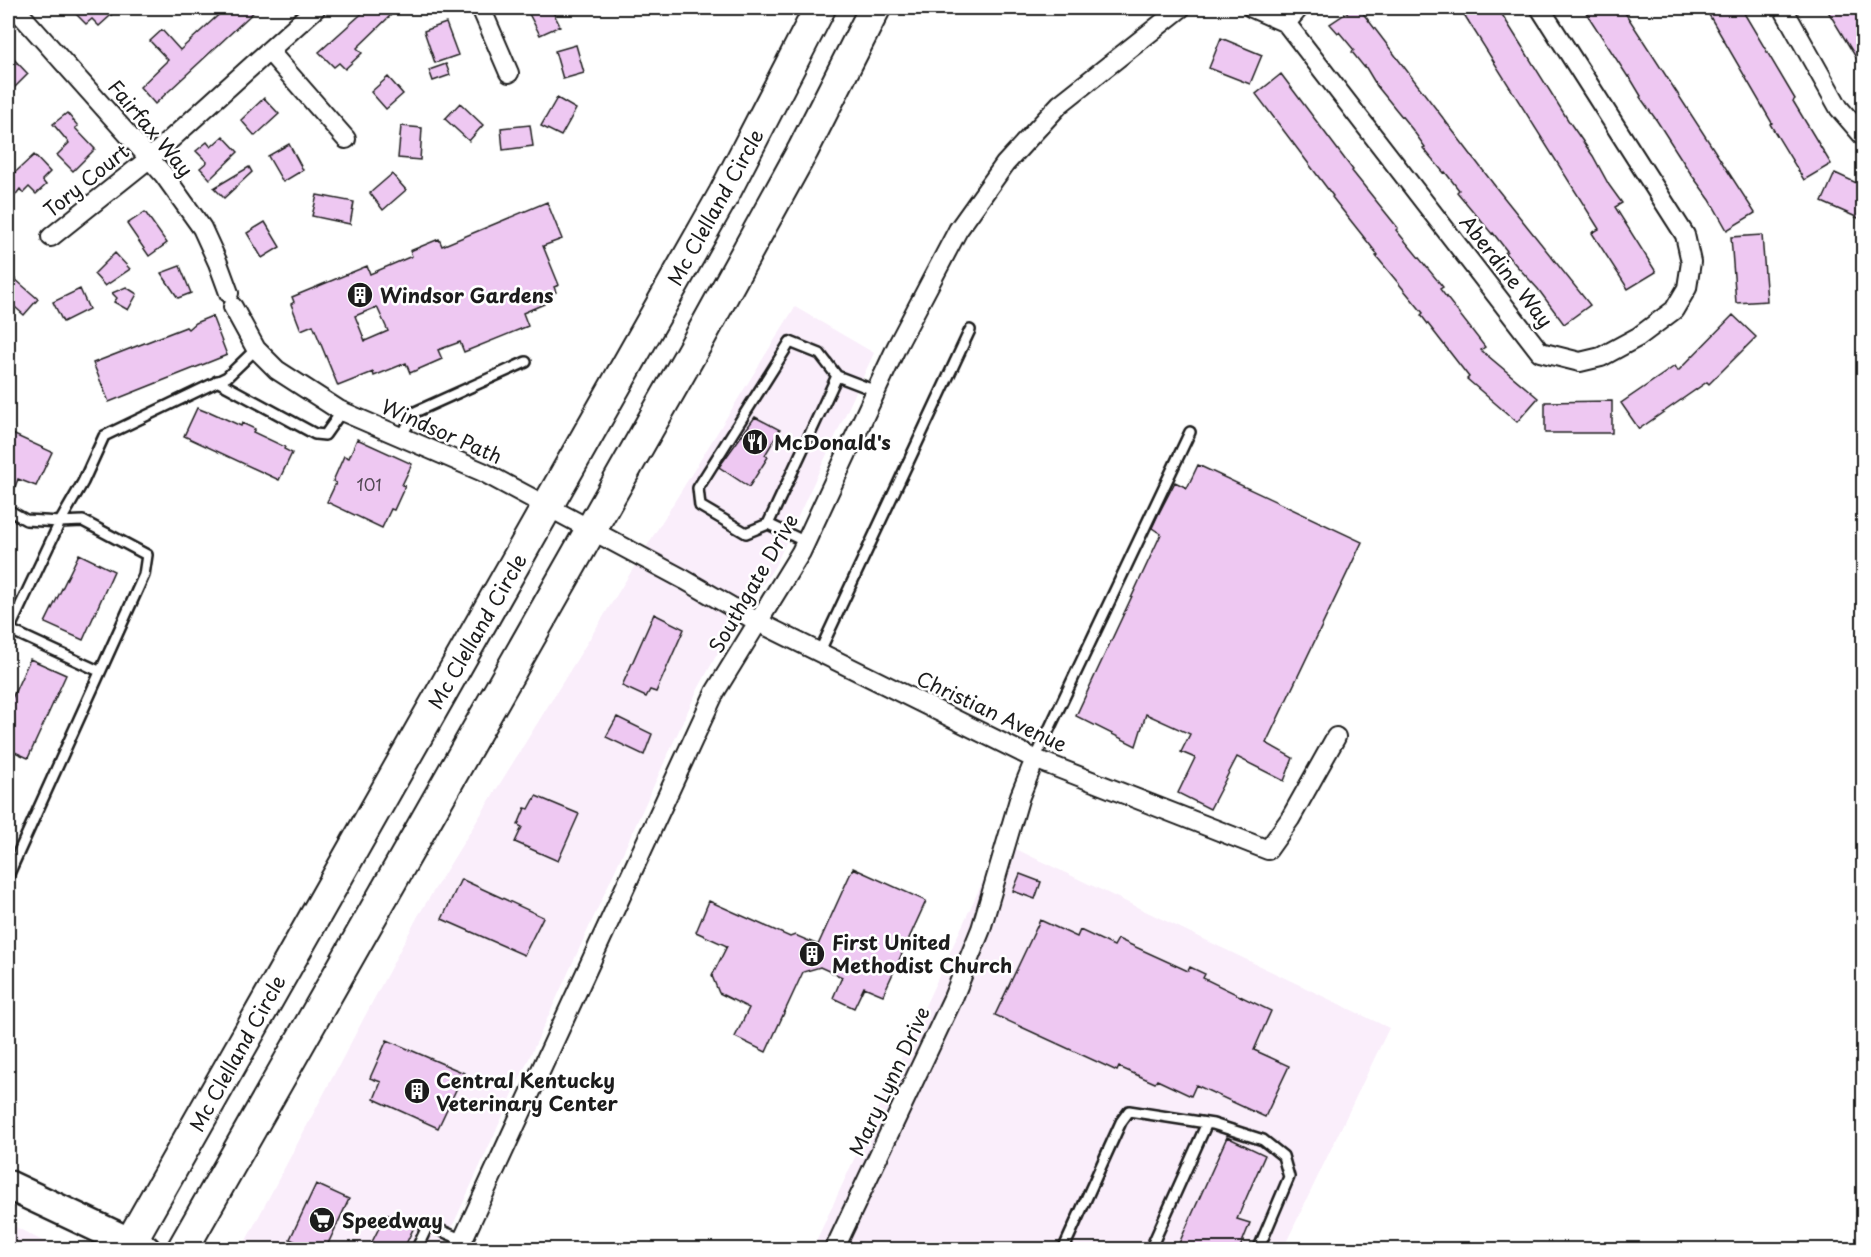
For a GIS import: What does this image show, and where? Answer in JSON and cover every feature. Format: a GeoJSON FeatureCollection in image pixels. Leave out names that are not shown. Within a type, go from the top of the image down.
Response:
{"type":"FeatureCollection","features":[{"type":"Feature","properties":{"kind":"highway","name":"Mc Clelland Circle"},"geometry":{"type":"LineString","coordinates":[[134,1247],[724,194],[820,8]]}},
{"type":"Feature","properties":{"kind":"highway"},"geometry":{"type":"LineString","coordinates":[[182,1250],[738,269],[827,104],[875,8]]}},
{"type":"Feature","properties":{"kind":"main road"},"geometry":{"type":"LineString","coordinates":[[8,1185],[134,1247]]}},
{"type":"Feature","properties":{"kind":"street","name":"Tory Court"},"geometry":{"type":"LineString","coordinates":[[51,237],[150,158],[316,8]]}},
{"type":"Feature","properties":{"kind":"street"},"geometry":{"type":"LineString","coordinates":[[481,8],[508,73]]}},
{"type":"Feature","properties":{"kind":"street","name":"Southgate Drive"},"geometry":{"type":"LineString","coordinates":[[461,1245],[715,692],[806,542],[897,346],[958,230],[1005,164],[1060,104],[1181,8]]}},
{"type":"Feature","properties":{"kind":"street"},"geometry":{"type":"LineString","coordinates":[[1252,8],[1286,23],[1299,8]]}},
{"type":"Feature","properties":{"kind":"street","name":"Aberdine Way"},"geometry":{"type":"LineString","coordinates":[[1286,23],[1540,352],[1580,362],[1601,357],[1638,337],[1674,310],[1687,288],[1691,262],[1685,235],[1540,8]]}},
{"type":"Feature","properties":{"kind":"street"},"geometry":{"type":"LineString","coordinates":[[1784,8],[1839,108],[1863,137]]}},
{"type":"Feature","properties":{"kind":"street","name":"Fairfax Way"},"geometry":{"type":"LineString","coordinates":[[16,12],[164,175],[202,228],[231,300],[256,349],[277,370]]}},
{"type":"Feature","properties":{"kind":"street"},"geometry":{"type":"LineString","coordinates":[[269,51],[346,140]]}},
{"type":"Feature","properties":{"kind":"street","name":"Windsor Path"},"geometry":{"type":"LineString","coordinates":[[277,370],[342,411],[483,472],[590,530]]}},
{"type":"Feature","properties":{"kind":"street","name":"Christian Avenue"},"geometry":{"type":"LineString","coordinates":[[590,530],[758,622],[1035,759],[1268,850],[1290,819],[1336,737]]}},
{"type":"Feature","properties":{"kind":"street","name":"Mary Lynn Drive"},"geometry":{"type":"LineString","coordinates":[[834,1250],[957,988],[981,929],[1020,796],[1035,759]]}},
{"type":"Feature","properties":{"kind":"lane"},"geometry":{"type":"LineString","coordinates":[[819,653],[970,330]]}},
{"type":"Feature","properties":{"kind":"lane"},"geometry":{"type":"LineString","coordinates":[[837,376],[768,524],[746,533],[700,506],[698,488],[790,342],[820,354],[837,376],[876,391]]}},
{"type":"Feature","properties":{"kind":"lane"},"geometry":{"type":"LineString","coordinates":[[99,671],[8,630],[60,522],[83,482],[104,436],[227,377],[256,349]]}},
{"type":"Feature","properties":{"kind":"lane"},"geometry":{"type":"LineString","coordinates":[[400,436],[415,412],[526,362]]}},
{"type":"Feature","properties":{"kind":"lane"},"geometry":{"type":"LineString","coordinates":[[217,381],[315,435],[325,435],[342,411]]}},
{"type":"Feature","properties":{"kind":"lane"},"geometry":{"type":"LineString","coordinates":[[1035,759],[1190,432]]}},
{"type":"Feature","properties":{"kind":"lane"},"geometry":{"type":"LineString","coordinates":[[8,510],[26,520],[83,521],[147,555],[144,575],[8,876]]}},
{"type":"Feature","properties":{"kind":"lane"},"geometry":{"type":"LineString","coordinates":[[768,524],[806,542]]}},
{"type":"Feature","properties":{"kind":"lane"},"geometry":{"type":"LineString","coordinates":[[1063,1250],[1129,1111],[1207,1123],[1263,1140],[1283,1156],[1289,1177],[1258,1250]]}},
{"type":"Feature","properties":{"kind":"lane"},"geometry":{"type":"LineString","coordinates":[[1150,1250],[1207,1123]]}},
{"type":"Feature","properties":{"kind":"lane"},"geometry":{"type":"LineString","coordinates":[[416,1250],[428,1225],[461,1245]]}},
{"type":"Feature","properties":{"kind":"shaded area"},"geometry":{"type":"Polygon","coordinates":[[[795,307],[874,353],[775,566],[716,656],[696,693],[442,1249],[241,1250],[418,916],[795,307]]]}},
{"type":"Feature","properties":{"kind":"shaded area"},"geometry":{"type":"Polygon","coordinates":[[[1001,842],[1389,1028],[1283,1249],[812,1250],[1001,842]]]}},
{"type":"Feature","properties":{"kind":"shaded area"},"geometry":{"type":"Polygon","coordinates":[[[8,1223],[58,1249],[8,1249],[8,1223]]]}},
{"type":"Feature","properties":{"kind":"building"},"geometry":{"type":"Polygon","coordinates":[[[70,8],[119,8],[99,26],[92,19],[86,24],[70,8]]]}},
{"type":"Feature","properties":{"kind":"building"},"geometry":{"type":"Polygon","coordinates":[[[226,8],[258,8],[155,104],[140,87],[168,60],[150,41],[162,30],[180,50],[226,8]]]}},
{"type":"Feature","properties":{"kind":"building"},"geometry":{"type":"Polygon","coordinates":[[[368,8],[385,8],[392,14],[357,48],[362,53],[345,69],[339,63],[334,67],[319,52],[368,8]]]}},
{"type":"Feature","properties":{"kind":"building"},"geometry":{"type":"Polygon","coordinates":[[[526,8],[551,8],[560,26],[540,35],[526,8]]]}},
{"type":"Feature","properties":{"kind":"building"},"geometry":{"type":"Polygon","coordinates":[[[1354,8],[1359,8],[1498,190],[1590,305],[1564,324],[1538,289],[1505,253],[1507,251],[1493,233],[1457,192],[1459,190],[1423,148],[1425,147],[1412,129],[1352,52],[1354,50],[1330,24],[1354,8]]]}},
{"type":"Feature","properties":{"kind":"building"},"geometry":{"type":"Polygon","coordinates":[[[1460,8],[1498,8],[1622,203],[1615,207],[1656,272],[1628,289],[1592,233],[1599,229],[1460,8]]]}},
{"type":"Feature","properties":{"kind":"building"},"geometry":{"type":"Polygon","coordinates":[[[1583,8],[1622,8],[1755,213],[1727,230],[1710,200],[1583,8]]]}},
{"type":"Feature","properties":{"kind":"building"},"geometry":{"type":"Polygon","coordinates":[[[1705,8],[1741,8],[1831,164],[1804,180],[1705,8]]]}},
{"type":"Feature","properties":{"kind":"building"},"geometry":{"type":"Polygon","coordinates":[[[1826,8],[1863,8],[1863,69],[1826,8]]]}},
{"type":"Feature","properties":{"kind":"building"},"geometry":{"type":"Polygon","coordinates":[[[446,23],[458,55],[435,63],[424,31],[446,23]]]}},
{"type":"Feature","properties":{"kind":"building"},"geometry":{"type":"Polygon","coordinates":[[[1221,38],[1262,55],[1250,84],[1209,68],[1221,38]]]}},
{"type":"Feature","properties":{"kind":"building"},"geometry":{"type":"Polygon","coordinates":[[[576,45],[584,73],[563,79],[555,51],[576,45]]]}},
{"type":"Feature","properties":{"kind":"building"},"geometry":{"type":"Polygon","coordinates":[[[8,53],[28,74],[8,94],[8,53]]]}},
{"type":"Feature","properties":{"kind":"building"},"geometry":{"type":"Polygon","coordinates":[[[446,64],[450,75],[433,81],[429,70],[446,64]]]}},
{"type":"Feature","properties":{"kind":"building"},"geometry":{"type":"Polygon","coordinates":[[[1281,74],[1352,171],[1398,228],[1396,230],[1443,287],[1440,289],[1485,347],[1481,350],[1538,398],[1517,422],[1467,379],[1469,377],[1421,315],[1423,313],[1376,256],[1378,255],[1256,94],[1281,74]]]}},
{"type":"Feature","properties":{"kind":"building"},"geometry":{"type":"Polygon","coordinates":[[[388,77],[403,94],[386,109],[371,92],[388,77]]]}},
{"type":"Feature","properties":{"kind":"building"},"geometry":{"type":"Polygon","coordinates":[[[264,98],[279,114],[255,136],[241,120],[264,98]]]}},
{"type":"Feature","properties":{"kind":"building"},"geometry":{"type":"Polygon","coordinates":[[[557,98],[576,109],[561,136],[541,126],[557,98]]]}},
{"type":"Feature","properties":{"kind":"building"},"geometry":{"type":"Polygon","coordinates":[[[460,103],[483,125],[469,141],[445,119],[460,103]]]}},
{"type":"Feature","properties":{"kind":"building"},"geometry":{"type":"Polygon","coordinates":[[[67,113],[78,126],[75,128],[95,149],[73,171],[57,155],[69,143],[53,124],[67,113]]]}},
{"type":"Feature","properties":{"kind":"building"},"geometry":{"type":"Polygon","coordinates":[[[530,125],[533,146],[503,150],[501,128],[530,125]]]}},
{"type":"Feature","properties":{"kind":"building"},"geometry":{"type":"Polygon","coordinates":[[[401,126],[422,128],[420,160],[398,158],[401,126]]]}},
{"type":"Feature","properties":{"kind":"building"},"geometry":{"type":"Polygon","coordinates":[[[223,136],[238,152],[210,179],[200,168],[207,162],[196,151],[207,142],[211,147],[223,136]]]}},
{"type":"Feature","properties":{"kind":"building"},"geometry":{"type":"Polygon","coordinates":[[[289,144],[303,170],[283,182],[268,156],[289,144]]]}},
{"type":"Feature","properties":{"kind":"building"},"geometry":{"type":"Polygon","coordinates":[[[34,155],[50,172],[42,180],[46,185],[36,194],[29,187],[23,193],[20,189],[8,205],[8,179],[34,155]]]}},
{"type":"Feature","properties":{"kind":"building"},"geometry":{"type":"Polygon","coordinates":[[[249,167],[252,172],[224,198],[214,188],[249,167]]]}},
{"type":"Feature","properties":{"kind":"building"},"geometry":{"type":"Polygon","coordinates":[[[1835,173],[1863,186],[1863,220],[1822,202],[1835,173]]]}},
{"type":"Feature","properties":{"kind":"building"},"geometry":{"type":"Polygon","coordinates":[[[392,174],[406,190],[383,210],[370,193],[392,174]]]}},
{"type":"Feature","properties":{"kind":"building"},"geometry":{"type":"Polygon","coordinates":[[[317,195],[354,202],[350,224],[312,216],[317,195]]]}},
{"type":"Feature","properties":{"kind":"building","name":"Windsor Gardens"},"geometry":{"type":"Polygon","coordinates":[[[547,202],[562,239],[543,246],[559,285],[554,287],[556,292],[541,298],[544,304],[523,313],[528,326],[464,352],[460,342],[438,350],[442,359],[410,373],[406,363],[374,376],[373,372],[338,386],[313,325],[301,330],[291,304],[294,302],[292,297],[367,266],[370,274],[412,256],[410,251],[439,239],[442,246],[547,202]],[[377,307],[355,316],[365,341],[388,331],[377,307]]]}},
{"type":"Feature","properties":{"kind":"building"},"geometry":{"type":"Polygon","coordinates":[[[145,212],[167,243],[149,256],[127,224],[145,212]]]}},
{"type":"Feature","properties":{"kind":"building"},"geometry":{"type":"Polygon","coordinates":[[[265,222],[280,247],[262,258],[247,233],[265,222]]]}},
{"type":"Feature","properties":{"kind":"building"},"geometry":{"type":"Polygon","coordinates":[[[1762,235],[1767,301],[1736,303],[1731,237],[1762,235]]]}},
{"type":"Feature","properties":{"kind":"building"},"geometry":{"type":"Polygon","coordinates":[[[115,253],[130,269],[105,286],[94,274],[115,253]]]}},
{"type":"Feature","properties":{"kind":"building"},"geometry":{"type":"Polygon","coordinates":[[[180,266],[191,293],[178,298],[161,273],[180,266]]]}},
{"type":"Feature","properties":{"kind":"building"},"geometry":{"type":"Polygon","coordinates":[[[15,279],[38,299],[24,315],[8,301],[8,287],[15,279]]]}},
{"type":"Feature","properties":{"kind":"building"},"geometry":{"type":"Polygon","coordinates":[[[126,287],[137,294],[128,310],[114,302],[117,298],[112,293],[126,287]]]}},
{"type":"Feature","properties":{"kind":"building"},"geometry":{"type":"Polygon","coordinates":[[[80,289],[89,309],[63,322],[53,302],[80,289]]]}},
{"type":"Feature","properties":{"kind":"building"},"geometry":{"type":"Polygon","coordinates":[[[1733,315],[1756,337],[1709,384],[1707,382],[1639,429],[1621,403],[1675,366],[1678,371],[1733,315]]]}},
{"type":"Feature","properties":{"kind":"building"},"geometry":{"type":"Polygon","coordinates":[[[212,316],[227,355],[109,402],[93,363],[186,327],[188,329],[195,323],[212,316]]]}},
{"type":"Feature","properties":{"kind":"building"},"geometry":{"type":"Polygon","coordinates":[[[1612,401],[1612,433],[1545,433],[1545,402],[1612,401]]]}},
{"type":"Feature","properties":{"kind":"building"},"geometry":{"type":"Polygon","coordinates":[[[197,408],[241,426],[242,423],[255,429],[253,432],[285,447],[284,449],[292,453],[279,480],[184,436],[197,408]]]}},
{"type":"Feature","properties":{"kind":"building","name":"McDonald's"},"geometry":{"type":"Polygon","coordinates":[[[755,417],[780,430],[765,455],[768,457],[749,487],[719,467],[755,417]]]}},
{"type":"Feature","properties":{"kind":"building"},"geometry":{"type":"Polygon","coordinates":[[[8,432],[52,452],[36,486],[18,479],[9,503],[8,503],[8,432]]]}},
{"type":"Feature","properties":{"kind":"building"},"geometry":{"type":"Polygon","coordinates":[[[357,439],[412,464],[394,510],[391,509],[382,528],[327,502],[336,483],[333,481],[344,456],[349,458],[357,439]]]}},
{"type":"Feature","properties":{"kind":"building"},"geometry":{"type":"Polygon","coordinates":[[[1198,465],[1362,542],[1266,743],[1293,758],[1284,781],[1237,757],[1210,809],[1178,793],[1195,758],[1181,752],[1190,734],[1146,714],[1136,746],[1076,716],[1161,534],[1152,528],[1158,515],[1175,482],[1187,488],[1198,465]]]}},
{"type":"Feature","properties":{"kind":"building"},"geometry":{"type":"Polygon","coordinates":[[[79,554],[114,571],[83,640],[45,623],[79,554]]]}},
{"type":"Feature","properties":{"kind":"building"},"geometry":{"type":"Polygon","coordinates":[[[654,614],[684,629],[656,692],[650,690],[646,697],[622,686],[654,614]]]}},
{"type":"Feature","properties":{"kind":"building"},"geometry":{"type":"Polygon","coordinates":[[[30,659],[66,675],[28,758],[8,749],[8,707],[30,659]]]}},
{"type":"Feature","properties":{"kind":"building"},"geometry":{"type":"Polygon","coordinates":[[[617,717],[652,734],[644,755],[606,737],[617,717]]]}},
{"type":"Feature","properties":{"kind":"building"},"geometry":{"type":"Polygon","coordinates":[[[536,796],[579,814],[558,861],[515,842],[522,827],[518,825],[525,808],[529,809],[536,796]]]}},
{"type":"Feature","properties":{"kind":"building","name":"First United Methodist Church"},"geometry":{"type":"Polygon","coordinates":[[[853,868],[926,901],[883,995],[864,987],[854,1008],[833,998],[842,977],[820,967],[803,972],[766,1052],[735,1037],[749,1008],[719,993],[712,976],[727,946],[696,932],[709,901],[790,937],[795,935],[818,945],[853,868]]]}},
{"type":"Feature","properties":{"kind":"building"},"geometry":{"type":"Polygon","coordinates":[[[1020,874],[1041,882],[1035,899],[1013,891],[1020,874]]]}},
{"type":"Feature","properties":{"kind":"building"},"geometry":{"type":"Polygon","coordinates":[[[461,879],[543,917],[524,955],[442,919],[461,879]]]}},
{"type":"Feature","properties":{"kind":"building"},"geometry":{"type":"Polygon","coordinates":[[[1040,920],[1077,937],[1080,930],[1114,946],[1118,939],[1188,971],[1190,967],[1205,974],[1203,978],[1271,1011],[1254,1050],[1289,1066],[1265,1117],[1196,1085],[1191,1096],[1157,1080],[1155,1083],[1119,1067],[1117,1071],[995,1015],[1040,920]]]}},
{"type":"Feature","properties":{"kind":"building","name":"Central Kentucky Veterinary Center"},"geometry":{"type":"Polygon","coordinates":[[[387,1040],[464,1073],[438,1128],[374,1099],[381,1082],[370,1078],[387,1040]]]}},
{"type":"Feature","properties":{"kind":"building"},"geometry":{"type":"Polygon","coordinates":[[[1227,1137],[1265,1155],[1237,1219],[1250,1223],[1239,1250],[1176,1250],[1227,1137]]]}},
{"type":"Feature","properties":{"kind":"building"},"geometry":{"type":"Polygon","coordinates":[[[316,1184],[349,1199],[325,1250],[313,1250],[290,1239],[316,1184]]]}},
{"type":"Feature","properties":{"kind":"building"},"geometry":{"type":"Polygon","coordinates":[[[386,1214],[414,1227],[403,1250],[368,1250],[386,1214]]]}},
{"type":"Feature","properties":{"kind":"place","name":"Windsor Gardens"},"geometry":{"type":"Point","coordinates":[360,295]}},
{"type":"Feature","properties":{"kind":"place","name":"McDonald's"},"geometry":{"type":"Point","coordinates":[755,442]}},
{"type":"Feature","properties":{"kind":"place","name":"First United Methodist Church"},"geometry":{"type":"Point","coordinates":[812,954]}},
{"type":"Feature","properties":{"kind":"place","name":"Central Kentucky Veterinary Center"},"geometry":{"type":"Point","coordinates":[417,1091]}},
{"type":"Feature","properties":{"kind":"place","name":"Speedway"},"geometry":{"type":"Point","coordinates":[322,1220]}}]}
